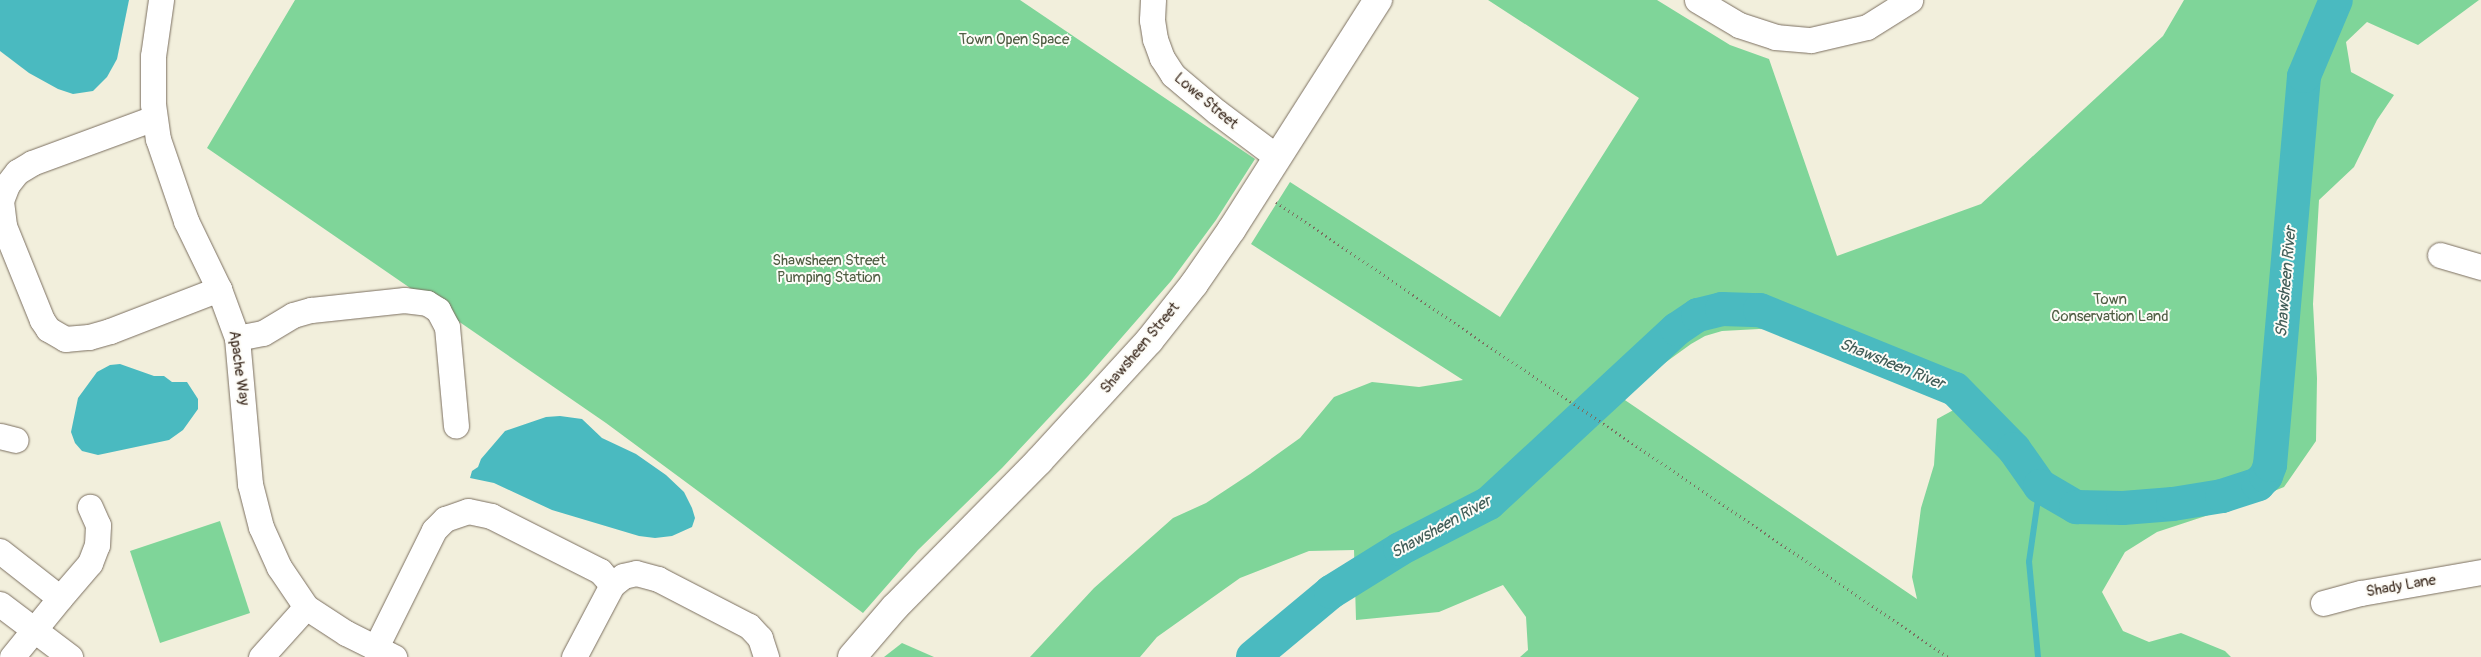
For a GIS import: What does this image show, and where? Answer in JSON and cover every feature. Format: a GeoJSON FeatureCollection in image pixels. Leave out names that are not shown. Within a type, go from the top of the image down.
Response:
{"type":"FeatureCollection","features":[{"type":"Feature","properties":{"kind":"main road","name":"Shawsheen Street"},"geometry":{"type":"LineString","coordinates":[[852,657],[894,607],[1045,454],[1150,341],[1194,284],[1378,0]]}},
{"type":"Feature","properties":{"kind":"street","name":"Apache Way"},"geometry":{"type":"LineString","coordinates":[[161,0],[153,56],[154,118],[171,184],[186,221],[219,289],[238,338],[249,471],[255,510],[279,567],[306,607],[330,624],[384,653]]}},
{"type":"Feature","properties":{"kind":"street","name":"Lowe Street"},"geometry":{"type":"LineString","coordinates":[[1153,0],[1152,20],[1155,39],[1162,58],[1173,75],[1211,107],[1278,157]]}},
{"type":"Feature","properties":{"kind":"street"},"geometry":{"type":"LineString","coordinates":[[1697,0],[1739,25],[1775,37],[1811,40],[1867,27],[1910,0]]}},
{"type":"Feature","properties":{"kind":"street"},"geometry":{"type":"LineString","coordinates":[[154,118],[32,163],[18,172],[7,185],[1,201],[4,226],[42,320],[55,335],[65,339],[89,337],[110,331],[219,289]]}},
{"type":"Feature","properties":{"kind":"street"},"geometry":{"type":"LineString","coordinates":[[2440,255],[2481,268]]}},
{"type":"Feature","properties":{"kind":"street"},"geometry":{"type":"LineString","coordinates":[[238,338],[263,333],[293,316],[310,310],[404,300],[427,303],[438,310],[447,327],[456,426]]}},
{"type":"Feature","properties":{"kind":"street"},"geometry":{"type":"LineString","coordinates":[[12,657],[90,563],[97,545],[98,525],[90,507]]}},
{"type":"Feature","properties":{"kind":"street"},"geometry":{"type":"LineString","coordinates":[[384,653],[434,530],[445,519],[460,513],[476,512],[491,516],[600,571],[612,585]]}},
{"type":"Feature","properties":{"kind":"street"},"geometry":{"type":"LineString","coordinates":[[0,551],[60,598]]}},
{"type":"Feature","properties":{"kind":"street","name":"Shady Lane"},"geometry":{"type":"LineString","coordinates":[[2322,603],[2361,593],[2481,572]]}},
{"type":"Feature","properties":{"kind":"street"},"geometry":{"type":"LineString","coordinates":[[574,657],[612,585],[623,576],[636,573],[658,579],[749,626],[760,638],[766,657]]}},
{"type":"Feature","properties":{"kind":"street"},"geometry":{"type":"LineString","coordinates":[[0,604],[36,629],[70,657]]}},
{"type":"Feature","properties":{"kind":"street"},"geometry":{"type":"LineString","coordinates":[[261,657],[306,607]]}},
{"type":"Feature","properties":{"kind":"path"},"geometry":{"type":"LineString","coordinates":[[1257,189],[1948,657]]}},
{"type":"Feature","properties":{"kind":"green space","name":"Shawsheen Street Pumping Station"},"geometry":{"type":"Polygon","coordinates":[[[295,0],[1020,0],[1255,159],[1216,220],[1171,281],[1088,376],[1002,468],[918,550],[863,613],[606,423],[207,148],[295,0]]]}},
{"type":"Feature","properties":{"kind":"green space","name":"Town Conservation Land"},"geometry":{"type":"Polygon","coordinates":[[[1488,0],[1657,0],[1730,45],[1769,59],[1837,256],[1981,204],[2163,36],[2184,0],[2479,0],[2418,45],[2367,22],[2346,42],[2351,72],[2394,95],[2377,120],[2354,167],[2319,200],[2313,304],[2317,378],[2316,441],[2284,487],[2242,504],[2157,532],[2125,552],[2102,592],[2123,631],[2149,642],[2181,633],[2225,651],[2231,657],[1520,657],[1528,650],[1526,617],[1503,585],[1439,612],[1356,620],[1354,550],[1309,551],[1240,578],[1157,637],[1140,657],[1030,657],[1094,588],[1173,518],[1206,503],[1300,438],[1334,397],[1372,382],[1419,387],[1463,380],[1251,244],[1290,182],[1500,317],[1639,98],[1488,0]],[[1759,329],[1722,331],[1705,336],[1619,396],[1917,599],[1912,577],[1921,508],[1934,465],[1937,419],[1970,401],[1954,385],[1936,374],[1838,345],[1812,331],[1759,329]]]}},
{"type":"Feature","properties":{"kind":"green space"},"geometry":{"type":"Polygon","coordinates":[[[220,521],[250,613],[160,643],[130,551],[220,521]]]}},
{"type":"Feature","properties":{"kind":"green space"},"geometry":{"type":"Polygon","coordinates":[[[902,643],[934,657],[884,657],[902,643]]]}},
{"type":"Feature","properties":{"kind":"water"},"geometry":{"type":"Polygon","coordinates":[[[0,0],[129,0],[117,59],[107,77],[93,91],[73,94],[58,89],[29,73],[0,51],[0,0]]]}},
{"type":"Feature","properties":{"kind":"water"},"geometry":{"type":"Polygon","coordinates":[[[120,364],[154,376],[164,376],[172,382],[187,382],[198,399],[198,409],[183,430],[169,440],[98,455],[82,451],[75,443],[71,432],[78,398],[97,372],[110,365],[120,364]]]}},
{"type":"Feature","properties":{"kind":"water"},"geometry":{"type":"Polygon","coordinates":[[[560,416],[582,419],[602,438],[636,454],[666,475],[684,492],[692,508],[695,518],[692,527],[672,536],[655,538],[639,536],[552,510],[494,483],[470,478],[472,471],[478,467],[481,459],[505,431],[546,417],[560,416]]]}},
{"type":"Feature","properties":{"kind":"waterway","name":"Shawsheen River"},"geometry":{"type":"LineString","coordinates":[[1253,657],[1331,592],[1400,549],[1489,503],[1677,329],[1698,315],[1722,309],[1760,310],[1955,389],[2014,449],[2040,486],[2076,507],[2123,508],[2173,504],[2222,496],[2258,484],[2266,476],[2270,465],[2304,76],[2336,0]]}},
{"type":"Feature","properties":{"kind":"waterway"},"geometry":{"type":"LineString","coordinates":[[2038,657],[2029,562],[2040,486]]}},
{"type":"Feature","properties":{"kind":"park label","name":"Town Open Space"},"geometry":{"type":"Point","coordinates":[1014,40]}}]}
